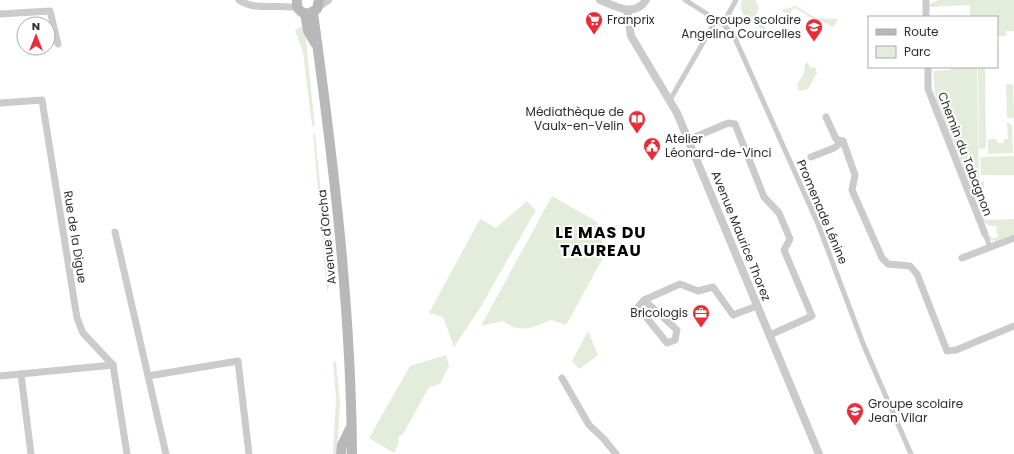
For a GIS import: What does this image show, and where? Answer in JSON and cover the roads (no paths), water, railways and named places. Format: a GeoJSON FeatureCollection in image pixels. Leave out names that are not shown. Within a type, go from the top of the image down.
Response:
{"type":"FeatureCollection","features":[{"type":"Feature","properties":{"kind":"main road","name":"Avenue d'Orcha"},"geometry":{"type":"LineString","coordinates":[[307,6],[308,31],[318,46],[328,121],[345,288],[351,386],[352,454]]}},
{"type":"Feature","properties":{"kind":"main road","name":"Avenue d'Orcha"},"geometry":{"type":"LineString","coordinates":[[341,454],[342,445],[352,425]]}},
{"type":"Feature","properties":{"kind":"street"},"geometry":{"type":"LineString","coordinates":[[239,0],[260,7],[307,6],[328,0]]}},
{"type":"Feature","properties":{"kind":"street"},"geometry":{"type":"LineString","coordinates":[[600,0],[618,8],[627,10],[638,8],[646,0]]}},
{"type":"Feature","properties":{"kind":"street","name":"Promenade Lénine"},"geometry":{"type":"LineString","coordinates":[[685,0],[723,24],[734,36],[818,224],[864,346],[911,454]]}},
{"type":"Feature","properties":{"kind":"street"},"geometry":{"type":"LineString","coordinates":[[723,24],[736,0]]}},
{"type":"Feature","properties":{"kind":"street"},"geometry":{"type":"LineString","coordinates":[[926,0],[926,16]]}},
{"type":"Feature","properties":{"kind":"street","name":"Avenue Maurice Thorez"},"geometry":{"type":"LineString","coordinates":[[627,10],[631,36],[670,100],[688,140],[819,454]]}},
{"type":"Feature","properties":{"kind":"street"},"geometry":{"type":"LineString","coordinates":[[0,14],[50,11],[58,44]]}},
{"type":"Feature","properties":{"kind":"street"},"geometry":{"type":"LineString","coordinates":[[670,100],[716,20]]}},
{"type":"Feature","properties":{"kind":"street","name":"Chemin du Tabagnon"},"geometry":{"type":"LineString","coordinates":[[928,68],[928,89],[990,247]]}},
{"type":"Feature","properties":{"kind":"street","name":"Rue de la Digue"},"geometry":{"type":"LineString","coordinates":[[0,103],[42,100],[77,318],[83,332],[113,364]]}},
{"type":"Feature","properties":{"kind":"street"},"geometry":{"type":"LineString","coordinates":[[826,117],[836,139],[843,141]]}},
{"type":"Feature","properties":{"kind":"street"},"geometry":{"type":"LineString","coordinates":[[688,140],[728,123],[735,124],[764,197],[780,213],[790,239],[784,250],[812,316],[770,335]]}},
{"type":"Feature","properties":{"kind":"street"},"geometry":{"type":"LineString","coordinates":[[811,157],[834,148],[843,141]]}},
{"type":"Feature","properties":{"kind":"street"},"geometry":{"type":"LineString","coordinates":[[843,141],[855,175],[852,190],[882,258],[888,264],[910,266],[917,274],[947,351],[956,350],[1014,326]]}},
{"type":"Feature","properties":{"kind":"street"},"geometry":{"type":"LineString","coordinates":[[115,232],[166,454]]}},
{"type":"Feature","properties":{"kind":"street"},"geometry":{"type":"LineString","coordinates":[[962,258],[1014,238]]}},
{"type":"Feature","properties":{"kind":"street"},"geometry":{"type":"LineString","coordinates":[[644,300],[677,330],[675,340],[666,342],[638,307],[644,300],[680,284],[698,291],[713,287],[733,315],[757,306]]}},
{"type":"Feature","properties":{"kind":"street"},"geometry":{"type":"LineString","coordinates":[[148,376],[238,360],[248,454]]}},
{"type":"Feature","properties":{"kind":"street"},"geometry":{"type":"LineString","coordinates":[[0,376],[113,364],[127,454]]}},
{"type":"Feature","properties":{"kind":"street"},"geometry":{"type":"LineString","coordinates":[[21,374],[31,454]]}},
{"type":"Feature","properties":{"kind":"street"},"geometry":{"type":"LineString","coordinates":[[562,378],[589,425],[603,438],[616,454]]}},
{"type":"Feature","properties":{"kind":"place","name":"Franprix"},"geometry":{"type":"Point","coordinates":[594,35]}},
{"type":"Feature","properties":{"kind":"place","name":"Groupe scolaire Angelina Courcelles"},"geometry":{"type":"Point","coordinates":[814,42]}},
{"type":"Feature","properties":{"kind":"place","name":"Médiathèque de Vaulx-en-Velin"},"geometry":{"type":"Point","coordinates":[637,134]}},
{"type":"Feature","properties":{"kind":"place","name":"Atelier Léonard-de-Vinci"},"geometry":{"type":"Point","coordinates":[652,161]}},
{"type":"Feature","properties":{"kind":"place","name":"Bricologis"},"geometry":{"type":"Point","coordinates":[701,328]}},
{"type":"Feature","properties":{"kind":"place","name":"Groupe scolaire Jean Vilar"},"geometry":{"type":"Point","coordinates":[855,426]}},
{"type":"Feature","properties":{"kind":"district","name":"LE MAS DU TAUREAU"},"geometry":{"type":"Point","coordinates":[601,241]}}]}
